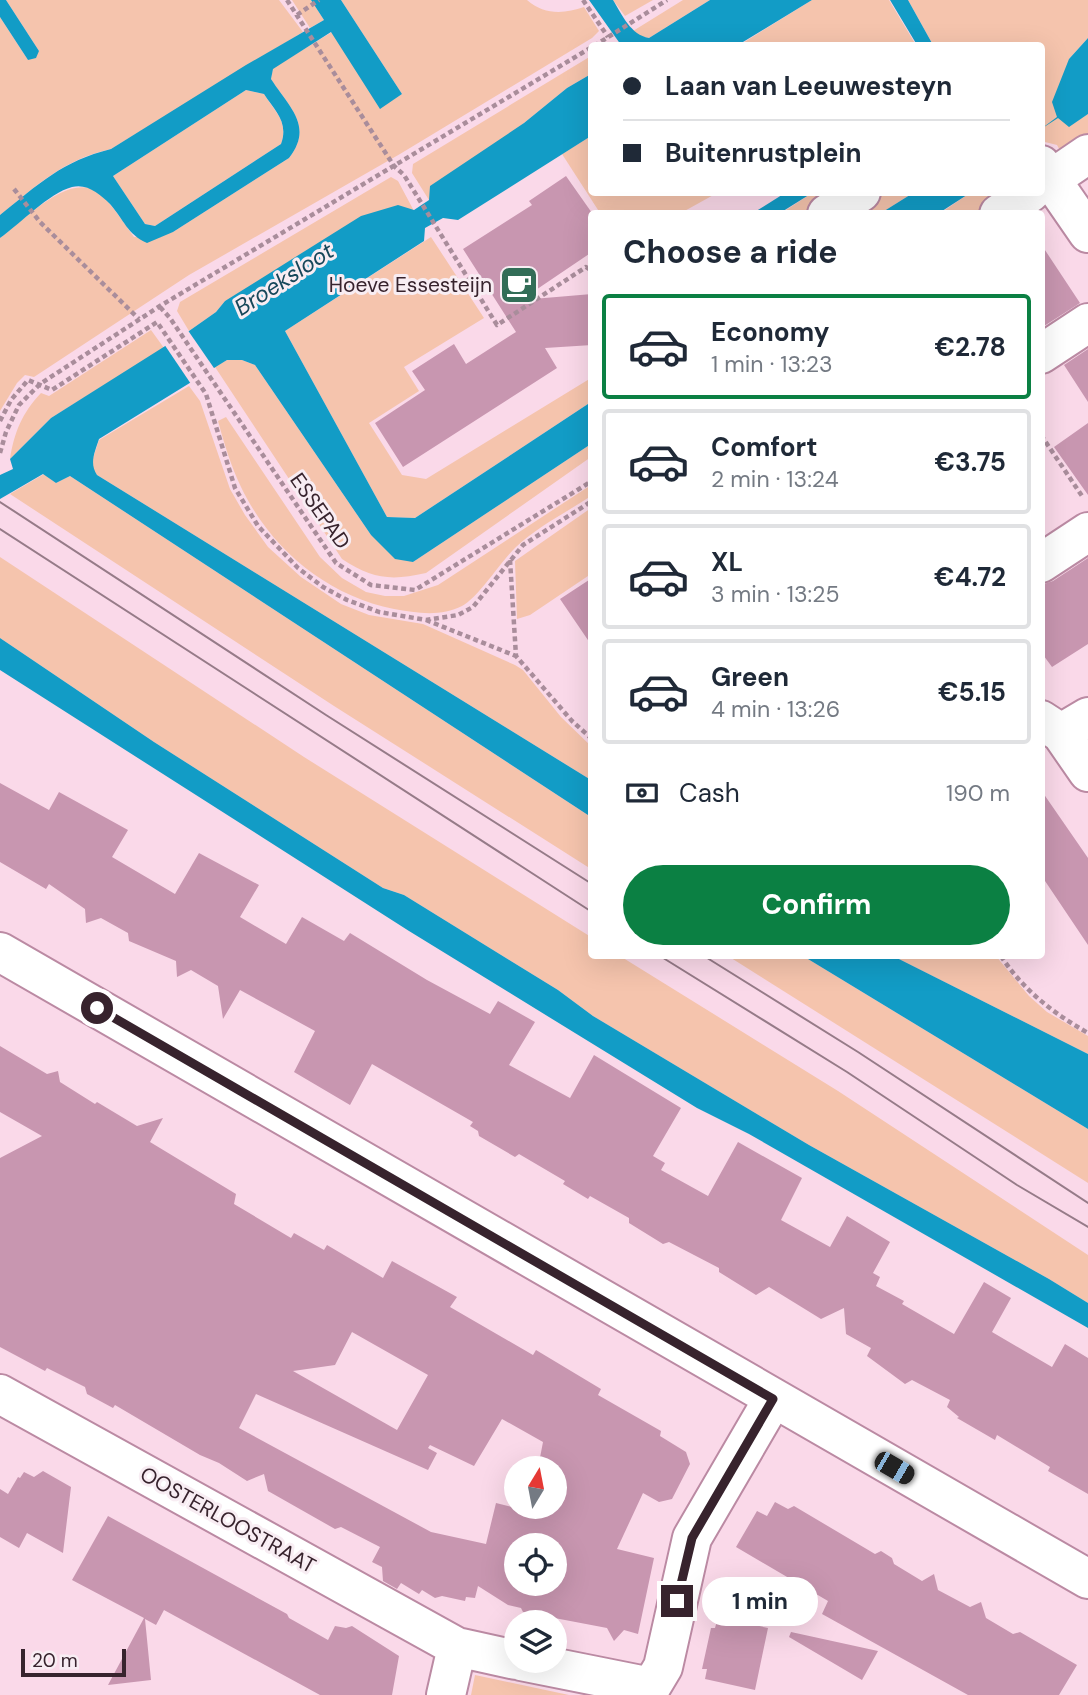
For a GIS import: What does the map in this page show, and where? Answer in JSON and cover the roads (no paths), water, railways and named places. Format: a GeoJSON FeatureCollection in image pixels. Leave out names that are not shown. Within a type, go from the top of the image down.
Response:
{"type":"FeatureCollection","features":[{"type":"Feature","properties":{"kind":"street"},"geometry":{"type":"LineString","coordinates":[[1045,179],[1088,154]]}},
{"type":"Feature","properties":{"kind":"street"},"geometry":{"type":"LineString","coordinates":[[1045,185],[1088,233]]}},
{"type":"Feature","properties":{"kind":"street"},"geometry":{"type":"LineString","coordinates":[[833,210],[854,196]]}},
{"type":"Feature","properties":{"kind":"street"},"geometry":{"type":"LineString","coordinates":[[1004,210],[1022,196]]}},
{"type":"Feature","properties":{"kind":"street"},"geometry":{"type":"LineString","coordinates":[[1045,351],[1088,323]]}},
{"type":"Feature","properties":{"kind":"street"},"geometry":{"type":"LineString","coordinates":[[1045,560],[1088,532]]}},
{"type":"Feature","properties":{"kind":"street"},"geometry":{"type":"LineString","coordinates":[[1063,723],[1088,772]]}},
{"type":"Feature","properties":{"kind":"street"},"geometry":{"type":"LineString","coordinates":[[0,952],[1088,1579]]}},
{"type":"Feature","properties":{"kind":"street","name":"OOSTERLOOSTRAAT"},"geometry":{"type":"LineString","coordinates":[[0,1394],[457,1647],[504,1657]]}},
{"type":"Feature","properties":{"kind":"street"},"geometry":{"type":"LineString","coordinates":[[650,1691],[663,1667],[692,1538],[773,1399]]}},
{"type":"Feature","properties":{"kind":"street"},"geometry":{"type":"LineString","coordinates":[[446,1695],[457,1647]]}},
{"type":"Feature","properties":{"kind":"street","name":"OOSTERLOOSTRAAT"},"geometry":{"type":"LineString","coordinates":[[567,1671],[650,1691]]}},
{"type":"Feature","properties":{"kind":"water"},"geometry":{"type":"Polygon","coordinates":[[[0,0],[6,0],[39,51],[36,58],[28,60],[0,17],[0,0]]]}},
{"type":"Feature","properties":{"kind":"water"},"geometry":{"type":"Polygon","coordinates":[[[311,0],[341,0],[402,94],[380,109],[331,32],[273,69],[271,79],[291,108],[299,126],[296,147],[289,158],[173,232],[147,243],[130,231],[102,197],[93,190],[78,186],[54,196],[0,238],[0,215],[52,175],[78,160],[111,149],[324,20],[311,0]],[[246,90],[113,176],[145,224],[155,226],[281,144],[282,123],[264,94],[246,90]]]}},
{"type":"Feature","properties":{"kind":"water"},"geometry":{"type":"Polygon","coordinates":[[[589,0],[613,0],[632,29],[649,38],[710,0],[812,0],[743,42],[619,42],[589,0]]]}},
{"type":"Feature","properties":{"kind":"water"},"geometry":{"type":"Polygon","coordinates":[[[890,0],[908,0],[931,42],[915,42],[890,0]]]}},
{"type":"Feature","properties":{"kind":"water"},"geometry":{"type":"Polygon","coordinates":[[[1088,38],[1088,114],[1069,127],[1058,118],[1045,126],[1057,117],[1052,102],[1069,59],[1088,38]]]}},
{"type":"Feature","properties":{"kind":"water","name":"Broeksloot"},"geometry":{"type":"Polygon","coordinates":[[[588,76],[588,138],[458,220],[443,218],[425,228],[424,241],[285,331],[387,517],[415,518],[588,404],[588,446],[413,562],[395,559],[371,535],[255,365],[242,360],[227,360],[99,439],[93,462],[97,475],[588,778],[588,815],[70,476],[56,483],[43,474],[0,499],[0,475],[13,469],[10,459],[51,418],[189,331],[216,312],[225,301],[361,216],[398,205],[414,210],[429,200],[430,186],[524,123],[567,88],[588,76]]]}},
{"type":"Feature","properties":{"kind":"water"},"geometry":{"type":"Polygon","coordinates":[[[780,196],[807,196],[785,210],[758,210],[780,196]]]}},
{"type":"Feature","properties":{"kind":"water"},"geometry":{"type":"Polygon","coordinates":[[[908,196],[965,196],[944,210],[886,210],[908,196]]]}},
{"type":"Feature","properties":{"kind":"water"},"geometry":{"type":"Polygon","coordinates":[[[0,638],[154,742],[383,888],[404,895],[558,990],[593,1016],[809,1145],[1088,1303],[1088,1328],[749,1134],[697,1108],[409,931],[0,670],[0,638]]]}},
{"type":"Feature","properties":{"kind":"water"},"geometry":{"type":"Polygon","coordinates":[[[808,959],[899,959],[1088,1054],[1088,1129],[808,959]]]}},
{"type":"Feature","properties":{"kind":"tram line"},"geometry":{"type":"LineString","coordinates":[[0,502],[326,715],[588,881]]}},
{"type":"Feature","properties":{"kind":"tram line"},"geometry":{"type":"LineString","coordinates":[[0,529],[588,909]]}},
{"type":"Feature","properties":{"kind":"tram line"},"geometry":{"type":"LineString","coordinates":[[665,959],[847,1072],[1017,1185],[1088,1227]]}},
{"type":"Feature","properties":{"kind":"tram line"},"geometry":{"type":"LineString","coordinates":[[709,959],[858,1052],[1088,1203]]}},
{"type":"Feature","properties":{"kind":"place","name":"Hoeve Essesteijn"},"geometry":{"type":"Point","coordinates":[519,285]}}]}
